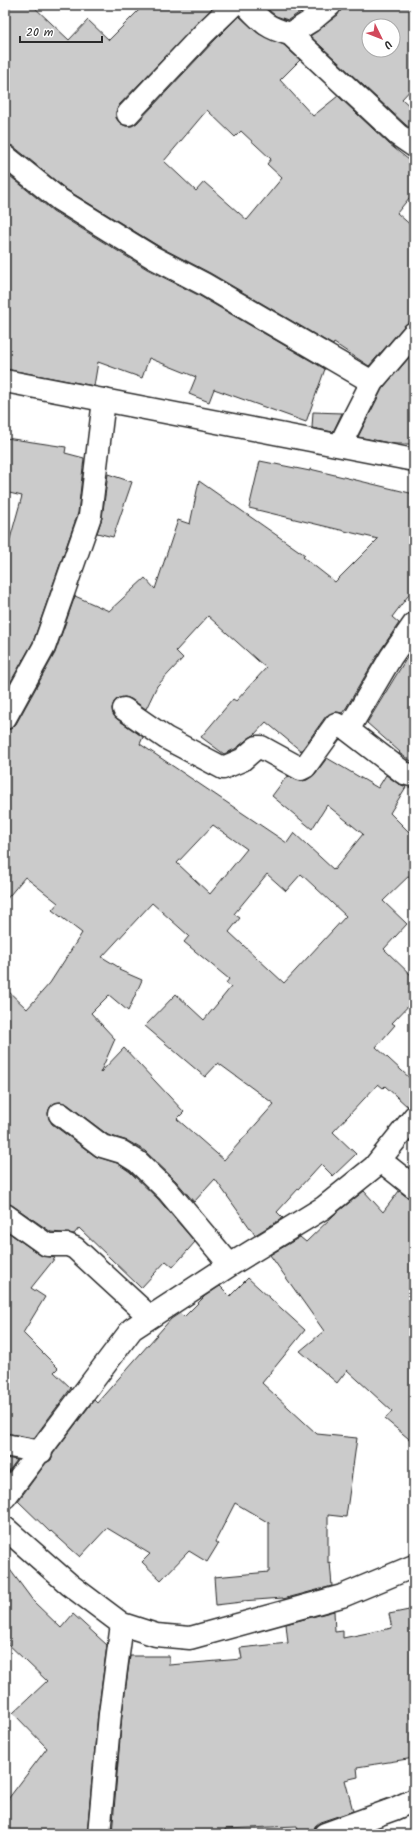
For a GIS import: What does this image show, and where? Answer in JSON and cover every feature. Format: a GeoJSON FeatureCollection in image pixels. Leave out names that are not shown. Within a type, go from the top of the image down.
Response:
{"type":"FeatureCollection","features":[{"type":"Feature","properties":{"kind":"street"},"geometry":{"type":"LineString","coordinates":[[128,114],[205,32],[233,5]]}},
{"type":"Feature","properties":{"kind":"street"},"geometry":{"type":"LineString","coordinates":[[246,5],[259,20],[273,30],[290,34],[398,136],[414,146]]}},
{"type":"Feature","properties":{"kind":"street"},"geometry":{"type":"LineString","coordinates":[[290,34],[311,21],[330,5]]}},
{"type":"Feature","properties":{"kind":"street"},"geometry":{"type":"LineString","coordinates":[[5,156],[60,200],[154,258],[204,284],[372,382]]}},
{"type":"Feature","properties":{"kind":"street"},"geometry":{"type":"LineString","coordinates":[[340,445],[372,382],[414,333]]}},
{"type":"Feature","properties":{"kind":"street"},"geometry":{"type":"LineString","coordinates":[[5,381],[414,460]]}},
{"type":"Feature","properties":{"kind":"street"},"geometry":{"type":"LineString","coordinates":[[6,715],[44,647],[90,516],[104,400]]}},
{"type":"Feature","properties":{"kind":"street"},"geometry":{"type":"LineString","coordinates":[[348,730],[391,657],[414,624]]}},
{"type":"Feature","properties":{"kind":"street"},"geometry":{"type":"LineString","coordinates":[[124,709],[166,738],[223,768],[242,760],[257,747],[261,747],[301,769],[305,767],[336,724],[348,730],[404,773],[414,776]]}},
{"type":"Feature","properties":{"kind":"street"},"geometry":{"type":"LineString","coordinates":[[60,1114],[102,1146],[122,1152],[138,1162],[167,1190],[230,1265]]}},
{"type":"Feature","properties":{"kind":"street"},"geometry":{"type":"LineString","coordinates":[[5,1497],[41,1452],[132,1329],[230,1265],[323,1208],[374,1167],[414,1117]]}},
{"type":"Feature","properties":{"kind":"street"},"geometry":{"type":"LineString","coordinates":[[380,1160],[414,1187]]}},
{"type":"Feature","properties":{"kind":"street"},"geometry":{"type":"LineString","coordinates":[[5,1215],[47,1244],[68,1245],[75,1248],[150,1317]]}},
{"type":"Feature","properties":{"kind":"street"},"geometry":{"type":"LineString","coordinates":[[5,1445],[41,1452]]}},
{"type":"Feature","properties":{"kind":"street"},"geometry":{"type":"LineString","coordinates":[[5,1528],[70,1585],[122,1624],[156,1635],[190,1638],[342,1596],[414,1566]]}},
{"type":"Feature","properties":{"kind":"street"},"geometry":{"type":"LineString","coordinates":[[99,1834],[110,1714],[122,1624]]}},
{"type":"Feature","properties":{"kind":"street"},"geometry":{"type":"LineString","coordinates":[[325,1834],[394,1809],[414,1800]]}},
{"type":"Feature","properties":{"kind":"building"},"geometry":{"type":"Polygon","coordinates":[[[12,5],[32,5],[69,40],[88,20],[109,40],[144,5],[215,5],[119,105],[116,112],[116,118],[120,123],[126,126],[132,126],[137,123],[239,16],[259,34],[284,45],[300,60],[280,80],[313,116],[338,96],[389,144],[414,164],[414,192],[397,213],[414,228],[414,321],[405,325],[369,366],[334,343],[333,345],[210,273],[160,247],[67,190],[13,146],[5,144],[5,13],[12,5]],[[207,110],[164,161],[196,191],[204,182],[247,220],[282,178],[267,164],[271,159],[241,131],[235,137],[207,110]]]}},
{"type":"Feature","properties":{"kind":"building"},"geometry":{"type":"Polygon","coordinates":[[[263,5],[311,5],[288,20],[276,16],[263,5]]]}},
{"type":"Feature","properties":{"kind":"building"},"geometry":{"type":"Polygon","coordinates":[[[342,5],[414,5],[414,86],[402,99],[414,110],[414,131],[406,125],[310,36],[338,15],[342,5]]]}},
{"type":"Feature","properties":{"kind":"building"},"geometry":{"type":"Polygon","coordinates":[[[5,172],[53,211],[147,269],[198,295],[325,369],[306,422],[214,389],[209,402],[189,394],[196,377],[149,358],[142,378],[98,362],[94,386],[5,369],[5,172]]]}},
{"type":"Feature","properties":{"kind":"building"},"geometry":{"type":"Polygon","coordinates":[[[414,352],[414,444],[395,444],[358,437],[382,389],[414,352]]]}},
{"type":"Feature","properties":{"kind":"building"},"geometry":{"type":"Polygon","coordinates":[[[313,412],[342,413],[333,432],[312,428],[313,412]]]}},
{"type":"Feature","properties":{"kind":"building"},"geometry":{"type":"Polygon","coordinates":[[[6,438],[66,447],[65,453],[84,458],[78,513],[33,642],[5,692],[5,557],[22,496],[5,492],[6,438]]]}},
{"type":"Feature","properties":{"kind":"building"},"geometry":{"type":"Polygon","coordinates":[[[260,461],[310,471],[310,469],[414,494],[414,588],[392,617],[399,623],[380,651],[346,708],[342,713],[336,712],[326,716],[301,751],[266,722],[254,735],[235,749],[224,754],[201,737],[233,699],[236,701],[266,668],[208,616],[176,651],[183,658],[157,686],[146,709],[131,699],[125,697],[118,698],[114,702],[112,708],[113,714],[117,719],[143,737],[140,744],[287,843],[294,833],[334,870],[363,834],[327,805],[312,829],[272,796],[287,776],[300,781],[307,780],[315,774],[327,758],[378,788],[386,775],[397,783],[406,787],[390,813],[414,837],[414,871],[383,901],[407,924],[384,949],[414,978],[414,1000],[392,1023],[395,1025],[376,1047],[414,1082],[414,1105],[408,1107],[385,1086],[383,1088],[378,1084],[333,1132],[356,1154],[333,1176],[321,1164],[277,1212],[283,1218],[255,1235],[215,1179],[194,1202],[176,1181],[145,1151],[128,1141],[108,1135],[67,1104],[61,1102],[55,1103],[50,1107],[48,1113],[52,1124],[95,1156],[117,1163],[130,1172],[158,1199],[195,1242],[173,1267],[166,1261],[141,1288],[79,1228],[74,1234],[51,1232],[12,1205],[5,1203],[5,988],[27,1009],[50,983],[82,933],[52,910],[58,903],[25,877],[5,901],[5,730],[11,729],[16,724],[55,653],[75,596],[109,611],[145,578],[155,589],[178,520],[190,524],[199,481],[305,555],[303,557],[335,582],[378,539],[249,508],[260,461]],[[213,825],[177,863],[210,894],[247,849],[213,825]],[[267,874],[234,914],[240,918],[229,932],[284,983],[346,916],[301,874],[286,891],[267,874]],[[152,903],[102,957],[120,968],[119,970],[142,980],[128,1011],[109,995],[91,1013],[115,1039],[100,1073],[124,1048],[184,1112],[177,1119],[224,1160],[274,1104],[218,1063],[205,1077],[145,1026],[176,994],[204,1020],[231,987],[226,983],[229,979],[184,942],[189,936],[152,903]]]}},
{"type":"Feature","properties":{"kind":"building"},"geometry":{"type":"Polygon","coordinates":[[[108,474],[132,482],[113,537],[97,533],[102,518],[108,474]]]}},
{"type":"Feature","properties":{"kind":"building"},"geometry":{"type":"Polygon","coordinates":[[[414,646],[414,763],[399,753],[400,752],[367,723],[414,646]]]}},
{"type":"Feature","properties":{"kind":"building"},"geometry":{"type":"Polygon","coordinates":[[[364,1191],[383,1212],[399,1191],[407,1197],[414,1199],[414,1443],[385,1419],[392,1411],[347,1370],[337,1383],[300,1351],[324,1331],[270,1255],[300,1237],[306,1242],[335,1214],[364,1191]]]}},
{"type":"Feature","properties":{"kind":"building"},"geometry":{"type":"Polygon","coordinates":[[[5,1230],[40,1255],[55,1258],[31,1288],[45,1297],[23,1333],[58,1368],[54,1372],[71,1388],[34,1438],[5,1433],[5,1230]]]}},
{"type":"Feature","properties":{"kind":"building"},"geometry":{"type":"Polygon","coordinates":[[[248,1278],[305,1330],[262,1383],[317,1434],[357,1438],[346,1517],[328,1515],[328,1563],[330,1562],[332,1586],[283,1599],[242,1601],[216,1605],[214,1577],[269,1572],[269,1523],[235,1503],[215,1542],[218,1544],[207,1562],[189,1551],[161,1580],[142,1562],[150,1554],[107,1528],[80,1557],[51,1531],[50,1532],[18,1501],[46,1463],[51,1460],[53,1454],[94,1400],[97,1403],[171,1319],[180,1313],[184,1317],[205,1296],[220,1286],[230,1296],[248,1278]]]}},
{"type":"Feature","properties":{"kind":"building"},"geometry":{"type":"Polygon","coordinates":[[[5,1458],[17,1460],[5,1476],[5,1458]]]}},
{"type":"Feature","properties":{"kind":"building"},"geometry":{"type":"Polygon","coordinates":[[[5,1563],[34,1602],[61,1628],[73,1614],[107,1645],[98,1713],[87,1834],[5,1834],[5,1803],[47,1748],[13,1713],[47,1681],[5,1641],[5,1563]]]}},
{"type":"Feature","properties":{"kind":"building"},"geometry":{"type":"Polygon","coordinates":[[[414,1609],[414,1758],[357,1767],[358,1777],[345,1780],[353,1811],[320,1822],[315,1826],[313,1833],[308,1834],[299,1834],[297,1826],[225,1829],[226,1834],[112,1834],[122,1715],[130,1656],[169,1656],[169,1665],[242,1659],[240,1648],[288,1643],[286,1624],[334,1611],[335,1632],[343,1631],[343,1638],[392,1628],[389,1614],[414,1609]]]}}]}
